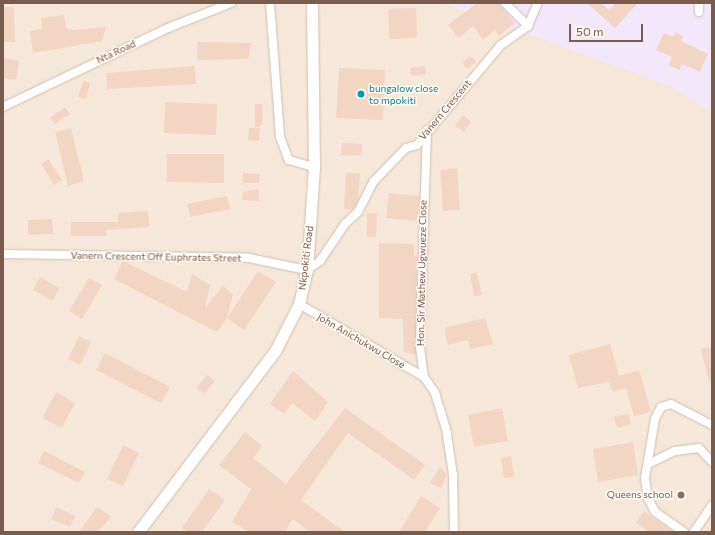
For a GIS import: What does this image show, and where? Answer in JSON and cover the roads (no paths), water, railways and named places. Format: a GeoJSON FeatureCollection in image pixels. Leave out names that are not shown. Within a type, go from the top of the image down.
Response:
{"type":"FeatureCollection","features":[{"type":"Feature","properties":{"kind":"main road","name":"Nkpokiti Road"},"geometry":{"type":"LineString","coordinates":[[138,532],[275,351],[299,304],[307,270],[314,167],[312,3]]}},
{"type":"Feature","properties":{"kind":"street","name":"Nta Road"},"geometry":{"type":"LineString","coordinates":[[3,107],[168,28],[231,3]]}},
{"type":"Feature","properties":{"kind":"street"},"geometry":{"type":"LineString","coordinates":[[270,3],[280,137],[289,160],[314,167]]}},
{"type":"Feature","properties":{"kind":"street"},"geometry":{"type":"LineString","coordinates":[[505,3],[528,26],[538,3]]}},
{"type":"Feature","properties":{"kind":"street"},"geometry":{"type":"LineString","coordinates":[[699,3],[699,12]]}},
{"type":"Feature","properties":{"kind":"street","name":"Vanern Crescent"},"geometry":{"type":"LineString","coordinates":[[307,270],[320,261],[345,224],[358,212],[374,181],[406,148],[417,145],[428,129],[501,45],[528,26]]}},
{"type":"Feature","properties":{"kind":"street","name":"Hon. Sir Mathew Ugwueze Close"},"geometry":{"type":"LineString","coordinates":[[428,129],[420,346],[424,377],[435,393],[446,428],[453,475],[454,532]]}},
{"type":"Feature","properties":{"kind":"street","name":"Vanern Crescent Off Euphrates Street"},"geometry":{"type":"LineString","coordinates":[[3,254],[249,258],[307,270]]}},
{"type":"Feature","properties":{"kind":"street","name":"John Anichukwu Close"},"geometry":{"type":"LineString","coordinates":[[299,304],[424,377]]}},
{"type":"Feature","properties":{"kind":"street"},"geometry":{"type":"LineString","coordinates":[[684,532],[655,512],[648,498],[645,478],[661,407],[678,405],[712,425]]}},
{"type":"Feature","properties":{"kind":"street"},"geometry":{"type":"LineString","coordinates":[[648,464],[675,451],[699,448],[712,462]]}},
{"type":"Feature","properties":{"kind":"street"},"geometry":{"type":"LineString","coordinates":[[694,532],[712,505]]}},
{"type":"Feature","properties":{"kind":"place","name":"bungalow close to mpokiti"},"geometry":{"type":"Point","coordinates":[361,94]}},
{"type":"Feature","properties":{"kind":"place","name":"Queens school"},"geometry":{"type":"Point","coordinates":[681,495]}}]}
